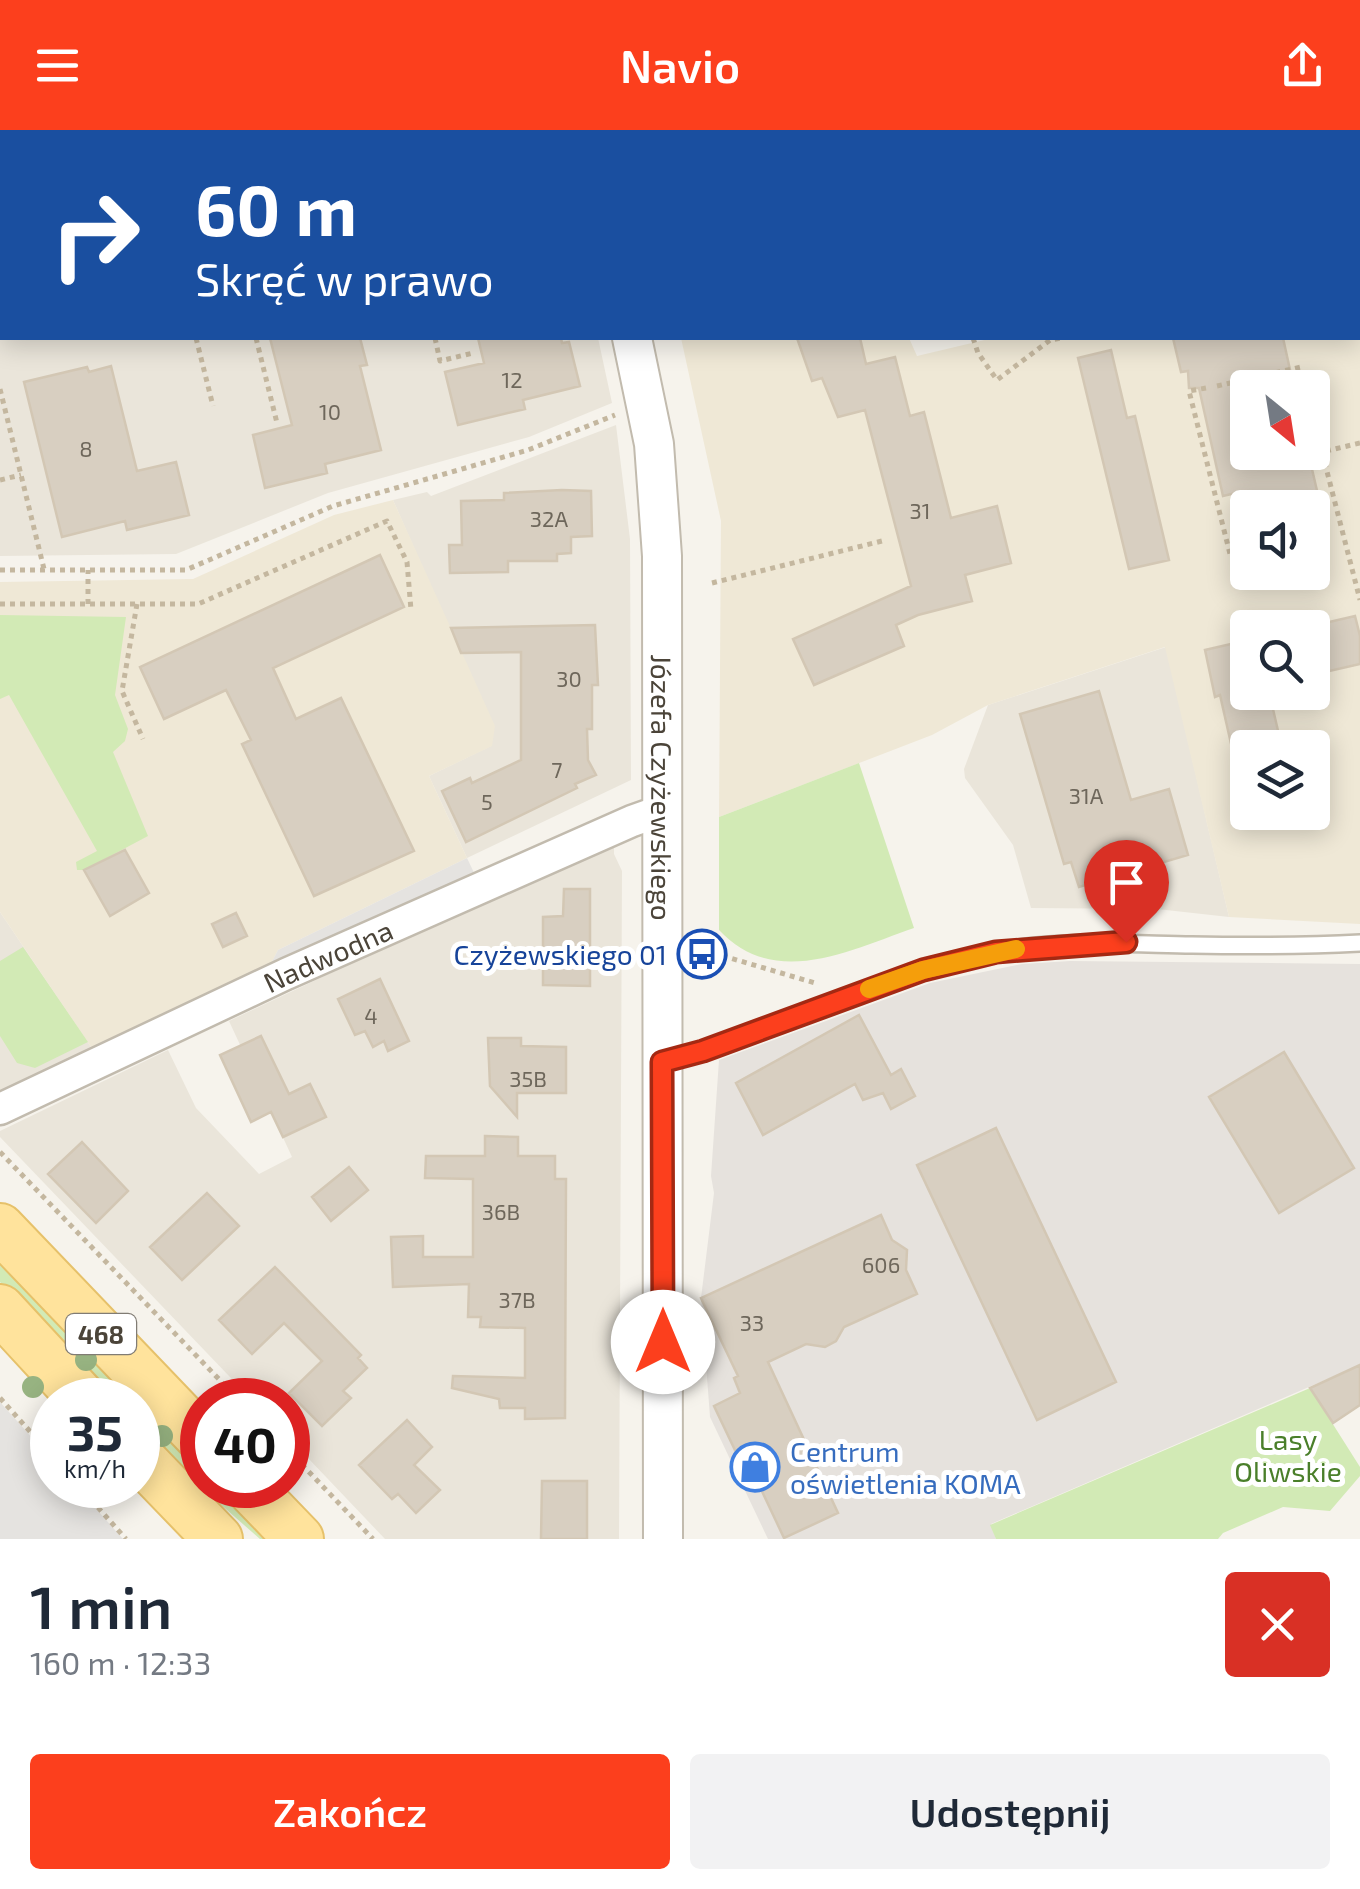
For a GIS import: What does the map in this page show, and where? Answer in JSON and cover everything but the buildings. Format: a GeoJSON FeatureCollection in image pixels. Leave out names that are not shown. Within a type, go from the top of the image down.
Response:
{"type":"FeatureCollection","features":[{"type":"Feature","properties":{"kind":"main road","name":"468"},"geometry":{"type":"LineString","coordinates":[[0,1228],[180,1416]]}},
{"type":"Feature","properties":{"kind":"main road","name":"468"},"geometry":{"type":"LineString","coordinates":[[0,1309],[64,1378]]}},
{"type":"Feature","properties":{"kind":"main road"},"geometry":{"type":"LineString","coordinates":[[160,1479],[218,1539]]}},
{"type":"Feature","properties":{"kind":"main road"},"geometry":{"type":"LineString","coordinates":[[268,1508],[298,1539]]}},
{"type":"Feature","properties":{"kind":"street","name":"Józefa Czyżewskiego"},"geometry":{"type":"LineString","coordinates":[[632,340],[654,444],[660,500],[662,1539]]}},
{"type":"Feature","properties":{"kind":"street","name":"Nadwodna"},"geometry":{"type":"LineString","coordinates":[[0,1109],[304,966],[663,810]]}},
{"type":"Feature","properties":{"kind":"lane"},"geometry":{"type":"LineString","coordinates":[[662,1062],[703,1051],[923,970],[996,952],[1056,945],[1360,943]]}},
{"type":"Feature","properties":{"kind":"path"},"geometry":{"type":"LineString","coordinates":[[196,340],[212,406]]}},
{"type":"Feature","properties":{"kind":"path"},"geometry":{"type":"LineString","coordinates":[[256,340],[277,423]]}},
{"type":"Feature","properties":{"kind":"path"},"geometry":{"type":"LineString","coordinates":[[435,340],[440,361],[473,353]]}},
{"type":"Feature","properties":{"kind":"path"},"geometry":{"type":"LineString","coordinates":[[973,340],[997,380],[1050,340]]}},
{"type":"Feature","properties":{"kind":"path"},"geometry":{"type":"LineString","coordinates":[[1217,386],[1230,383]]}},
{"type":"Feature","properties":{"kind":"path"},"geometry":{"type":"LineString","coordinates":[[1206,388],[1188,392],[1230,554]]}},
{"type":"Feature","properties":{"kind":"path"},"geometry":{"type":"LineString","coordinates":[[0,389],[44,569]]}},
{"type":"Feature","properties":{"kind":"path"},"geometry":{"type":"LineString","coordinates":[[0,570],[186,570],[333,506],[528,450],[623,412]]}},
{"type":"Feature","properties":{"kind":"path"},"geometry":{"type":"LineString","coordinates":[[1330,450],[1360,443]]}},
{"type":"Feature","properties":{"kind":"path"},"geometry":{"type":"LineString","coordinates":[[1327,470],[1360,600]]}},
{"type":"Feature","properties":{"kind":"path"},"geometry":{"type":"LineString","coordinates":[[0,480],[9,474],[20,475]]}},
{"type":"Feature","properties":{"kind":"path"},"geometry":{"type":"LineString","coordinates":[[0,604],[198,604],[388,521],[407,562],[411,610]]}},
{"type":"Feature","properties":{"kind":"path"},"geometry":{"type":"LineString","coordinates":[[712,583],[886,540]]}},
{"type":"Feature","properties":{"kind":"path"},"geometry":{"type":"LineString","coordinates":[[88,570],[88,604]]}},
{"type":"Feature","properties":{"kind":"path"},"geometry":{"type":"LineString","coordinates":[[136,604],[122,691],[143,739]]}},
{"type":"Feature","properties":{"kind":"path"},"geometry":{"type":"LineString","coordinates":[[713,953],[854,995]]}},
{"type":"Feature","properties":{"kind":"path"},"geometry":{"type":"LineString","coordinates":[[0,1152],[218,1378]]}},
{"type":"Feature","properties":{"kind":"path"},"geometry":{"type":"LineString","coordinates":[[0,1398],[30,1431]]}},
{"type":"Feature","properties":{"kind":"path"},"geometry":{"type":"LineString","coordinates":[[310,1473],[373,1539]]}},
{"type":"Feature","properties":{"kind":"path"},"geometry":{"type":"LineString","coordinates":[[98,1508],[126,1539]]}},
{"type":"Feature","properties":{"kind":"shaded area"},"geometry":{"type":"Polygon","coordinates":[[[0,340],[598,340],[612,403],[529,437],[328,493],[176,554],[0,556],[0,340]]]}},
{"type":"Feature","properties":{"kind":"shaded area"},"geometry":{"type":"Polygon","coordinates":[[[681,340],[910,340],[917,356],[985,340],[1360,340],[1360,924],[1229,917],[1165,647],[988,705],[932,735],[719,817],[721,521],[681,340]]]}},
{"type":"Feature","properties":{"kind":"shaded area"},"geometry":{"type":"Polygon","coordinates":[[[616,425],[630,539],[631,780],[467,858],[429,776],[491,746],[461,655],[393,500],[427,492],[431,496],[616,425]]]}},
{"type":"Feature","properties":{"kind":"shaded area"},"geometry":{"type":"Polygon","coordinates":[[[393,500],[495,726],[492,746],[429,776],[467,858],[278,950],[268,970],[95,1053],[0,912],[0,582],[193,579],[334,515],[393,500]]]}},
{"type":"Feature","properties":{"kind":"shaded area"},"geometry":{"type":"Polygon","coordinates":[[[1166,647],[1229,917],[1157,909],[1031,908],[1013,845],[965,778],[964,769],[988,705],[1166,647]]]}},
{"type":"Feature","properties":{"kind":"shaded area"},"geometry":{"type":"Polygon","coordinates":[[[614,839],[614,854],[622,871],[619,1539],[385,1539],[310,1460],[310,1378],[231,1378],[0,1137],[0,1131],[168,1050],[196,1108],[259,1174],[292,1157],[229,1021],[614,839]]]}},
{"type":"Feature","properties":{"kind":"shaded area"},"geometry":{"type":"Polygon","coordinates":[[[467,858],[477,879],[264,977],[278,950],[467,858]]]}},
{"type":"Feature","properties":{"kind":"shaded area"},"geometry":{"type":"Polygon","coordinates":[[[0,912],[95,1053],[0,1101],[0,912]]]}},
{"type":"Feature","properties":{"kind":"shaded area"},"geometry":{"type":"Polygon","coordinates":[[[1022,964],[1360,964],[1360,1365],[991,1524],[996,1539],[768,1539],[710,1417],[701,1298],[714,1193],[711,1176],[719,1060],[930,983],[1022,964]]]}},
{"type":"Feature","properties":{"kind":"shaded area"},"geometry":{"type":"Polygon","coordinates":[[[0,1402],[30,1435],[30,1508],[95,1508],[123,1539],[0,1539],[0,1402]]]}},
{"type":"Feature","properties":{"kind":"green space"},"geometry":{"type":"Polygon","coordinates":[[[0,615],[126,617],[115,695],[128,729],[125,741],[113,752],[148,836],[84,870],[77,870],[76,862],[97,851],[9,695],[0,699],[0,615]]]}},
{"type":"Feature","properties":{"kind":"green space"},"geometry":{"type":"Polygon","coordinates":[[[859,763],[914,928],[814,960],[788,962],[764,958],[741,948],[719,930],[719,817],[859,763]]]}},
{"type":"Feature","properties":{"kind":"green space"},"geometry":{"type":"Polygon","coordinates":[[[23,947],[88,1042],[35,1068],[17,1063],[0,1036],[0,961],[23,947]]]}},
{"type":"Feature","properties":{"kind":"green space"},"geometry":{"type":"Polygon","coordinates":[[[0,1254],[118,1378],[87,1378],[0,1282],[0,1254]]]}},
{"type":"Feature","properties":{"kind":"green space","name":"Lasy Oliwskie"},"geometry":{"type":"Polygon","coordinates":[[[1310,1388],[1360,1467],[1360,1476],[1330,1511],[1283,1507],[1223,1533],[1218,1539],[996,1539],[990,1525],[1310,1388]]]}},
{"type":"Feature","properties":{"kind":"green space"},"geometry":{"type":"Polygon","coordinates":[[[160,1423],[180,1444],[180,1469],[160,1451],[160,1423]]]}},
{"type":"Feature","properties":{"kind":"green space"},"geometry":{"type":"Polygon","coordinates":[[[225,1508],[243,1508],[274,1539],[260,1539],[225,1508]]]}},
{"type":"Feature","properties":{"kind":"slow traffic"},"geometry":{"type":"LineString","coordinates":[[869,989],[923,970],[1016,949]]}},
{"type":"Feature","properties":{"kind":"place","name":"Czyżewskiego 01"},"geometry":{"type":"Point","coordinates":[702,954]}},
{"type":"Feature","properties":{"kind":"place","name":"Centrum oświetlenia KOMA"},"geometry":{"type":"Point","coordinates":[755,1467]}},
{"type":"Feature","properties":{"kind":"route"},"geometry":{"type":"LineString","coordinates":[[663,1342],[662,1062],[703,1051],[923,970],[996,952],[1126,942]]}}]}
